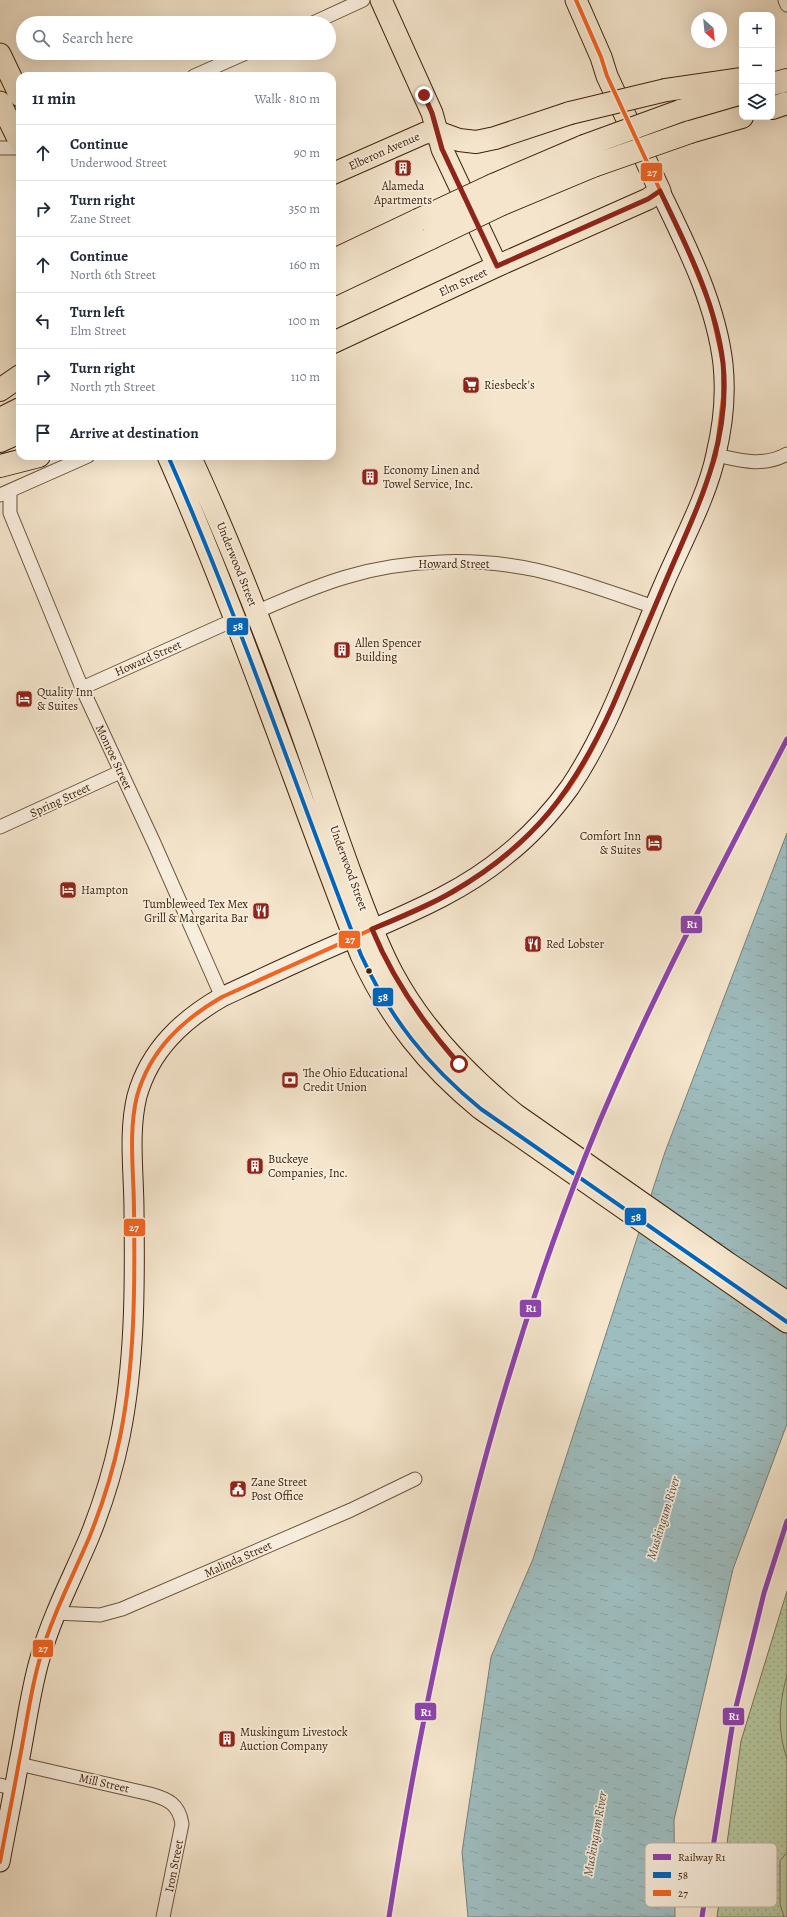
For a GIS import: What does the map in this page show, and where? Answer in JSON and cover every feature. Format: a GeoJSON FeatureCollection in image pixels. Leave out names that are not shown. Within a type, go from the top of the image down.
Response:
{"type":"FeatureCollection","features":[{"type":"Feature","properties":{"kind":"highway"},"geometry":{"type":"LineString","coordinates":[[775,75],[787,76]]}},
{"type":"Feature","properties":{"kind":"highway"},"geometry":{"type":"LineString","coordinates":[[438,132],[459,140],[476,142],[495,138],[570,113],[666,90],[739,79]]}},
{"type":"Feature","properties":{"kind":"highway"},"geometry":{"type":"LineString","coordinates":[[775,83],[787,80]]}},
{"type":"Feature","properties":{"kind":"highway"},"geometry":{"type":"LineString","coordinates":[[336,259],[493,185],[584,146],[680,111],[739,94]]}},
{"type":"Feature","properties":{"kind":"highway"},"geometry":{"type":"LineString","coordinates":[[775,107],[787,103]]}},
{"type":"Feature","properties":{"kind":"highway"},"geometry":{"type":"LineString","coordinates":[[336,283],[502,204],[593,166],[690,132],[739,117]]}},
{"type":"Feature","properties":{"kind":"highway"},"geometry":{"type":"LineString","coordinates":[[0,390],[16,379]]}},
{"type":"Feature","properties":{"kind":"highway"},"geometry":{"type":"LineString","coordinates":[[0,419],[16,411]]}},
{"type":"Feature","properties":{"kind":"highway"},"geometry":{"type":"LineString","coordinates":[[0,441],[16,434]]}},
{"type":"Feature","properties":{"kind":"highway"},"geometry":{"type":"LineString","coordinates":[[0,466],[23,460]]}},
{"type":"Feature","properties":{"kind":"main road"},"geometry":{"type":"LineString","coordinates":[[381,0],[432,113],[444,154],[497,266]]}},
{"type":"Feature","properties":{"kind":"main road"},"geometry":{"type":"LineString","coordinates":[[0,1862],[7,1787],[19,1764],[39,1659],[55,1613],[89,1538],[106,1492],[120,1436],[128,1379],[135,1290],[132,1143],[137,1097],[151,1063],[166,1040],[186,1020],[222,997],[438,900],[484,873],[512,850],[551,811],[568,788],[599,736],[703,494],[716,455],[724,397],[721,356],[710,305],[686,246],[607,76],[601,57],[576,0]]}},
{"type":"Feature","properties":{"kind":"main road"},"geometry":{"type":"LineString","coordinates":[[0,54],[16,88]]}},
{"type":"Feature","properties":{"kind":"main road"},"geometry":{"type":"LineString","coordinates":[[0,102],[16,135]]}},
{"type":"Feature","properties":{"kind":"main road","name":"Elberon Avenue"},"geometry":{"type":"LineString","coordinates":[[336,172],[425,133],[438,132]]}},
{"type":"Feature","properties":{"kind":"main road","name":"Elm Street"},"geometry":{"type":"LineString","coordinates":[[336,341],[497,266],[605,219],[648,199],[660,191]]}},
{"type":"Feature","properties":{"kind":"main road","name":"Underwood Street"},"geometry":{"type":"LineString","coordinates":[[170,460],[236,619],[363,933]]}},
{"type":"Feature","properties":{"kind":"main road","name":"Underwood Street"},"geometry":{"type":"LineString","coordinates":[[192,460],[218,515],[256,612],[363,933],[373,982],[390,1010],[408,1036],[453,1086],[512,1122],[724,1270]]}},
{"type":"Feature","properties":{"kind":"main road"},"geometry":{"type":"LineString","coordinates":[[724,1270],[787,1302]]}},
{"type":"Feature","properties":{"kind":"main road"},"geometry":{"type":"LineString","coordinates":[[724,1270],[787,1322]]}},
{"type":"Feature","properties":{"kind":"street"},"geometry":{"type":"LineString","coordinates":[[329,16],[363,0]]}},
{"type":"Feature","properties":{"kind":"street"},"geometry":{"type":"LineString","coordinates":[[785,0],[787,5]]}},
{"type":"Feature","properties":{"kind":"street"},"geometry":{"type":"LineString","coordinates":[[203,72],[230,60]]}},
{"type":"Feature","properties":{"kind":"street"},"geometry":{"type":"LineString","coordinates":[[0,148],[16,148]]}},
{"type":"Feature","properties":{"kind":"street"},"geometry":{"type":"LineString","coordinates":[[716,455],[750,463],[765,463],[787,454]]}},
{"type":"Feature","properties":{"kind":"street"},"geometry":{"type":"LineString","coordinates":[[5,493],[79,460]]}},
{"type":"Feature","properties":{"kind":"street","name":"Monroe Street"},"geometry":{"type":"LineString","coordinates":[[5,493],[10,512],[82,688],[222,997]]}},
{"type":"Feature","properties":{"kind":"street","name":"Howard Street"},"geometry":{"type":"LineString","coordinates":[[256,612],[306,591],[348,577],[379,569],[414,564],[454,562],[504,565],[536,570],[654,607]]}},
{"type":"Feature","properties":{"kind":"street","name":"Howard Street"},"geometry":{"type":"LineString","coordinates":[[82,688],[236,619]]}},
{"type":"Feature","properties":{"kind":"street","name":"Spring Street"},"geometry":{"type":"LineString","coordinates":[[0,827],[120,772]]}},
{"type":"Feature","properties":{"kind":"street","name":"Malinda Street"},"geometry":{"type":"LineString","coordinates":[[55,1613],[100,1615],[122,1609],[351,1510],[415,1479]]}},
{"type":"Feature","properties":{"kind":"street","name":"Mill Street"},"geometry":{"type":"LineString","coordinates":[[19,1764],[164,1797],[175,1804],[180,1815]]}},
{"type":"Feature","properties":{"kind":"street","name":"Iron Street"},"geometry":{"type":"LineString","coordinates":[[163,1917],[182,1824],[180,1815]]}},
{"type":"Feature","properties":{"kind":"green space"},"geometry":{"type":"Polygon","coordinates":[[[787,1591],[787,1917],[717,1917],[718,1907],[777,1907],[777,1843],[727,1843],[741,1741],[787,1591]]]}},
{"type":"Feature","properties":{"kind":"green space"},"geometry":{"type":"Polygon","coordinates":[[[787,1675],[787,1759],[780,1727],[780,1717],[782,1697],[787,1675]]]}},
{"type":"Feature","properties":{"kind":"green space"},"geometry":{"type":"Polygon","coordinates":[[[787,1852],[787,1917],[784,1917],[780,1904],[780,1861],[787,1852]]]}},
{"type":"Feature","properties":{"kind":"water","name":"Muskingum River"},"geometry":{"type":"Polygon","coordinates":[[[787,833],[787,1424],[733,1569],[674,1820],[674,1843],[645,1843],[645,1907],[675,1907],[675,1917],[468,1917],[462,1852],[491,1657],[533,1559],[665,1152],[787,833]]]}},
{"type":"Feature","properties":{"kind":"rail line","name":"R1"},"geometry":{"type":"LineString","coordinates":[[389,1917],[423,1722],[444,1625],[492,1433],[520,1339],[552,1245],[587,1152],[632,1047],[682,943],[787,739]]}},
{"type":"Feature","properties":{"kind":"rail line","name":"R1"},"geometry":{"type":"LineString","coordinates":[[714,1843],[734,1715],[764,1593],[787,1521]]}},
{"type":"Feature","properties":{"kind":"rail line","name":"R1"},"geometry":{"type":"LineString","coordinates":[[702,1917],[704,1907]]}},
{"type":"Feature","properties":{"kind":"transit line","name":"27"},"geometry":{"type":"LineString","coordinates":[[0,1862],[31,1697],[40,1658],[56,1612],[98,1514],[111,1475],[120,1437],[129,1381],[133,1324],[134,1197],[132,1139],[134,1110],[137,1096],[150,1064],[169,1038],[181,1026],[207,1006],[222,997],[452,893],[485,871],[530,833],[556,805],[568,789],[596,741],[703,494],[716,455],[723,397],[723,363],[710,305],[686,246],[607,76],[601,57],[576,0]]}},
{"type":"Feature","properties":{"kind":"transit line","name":"58"},"geometry":{"type":"LineString","coordinates":[[170,460],[244,642],[361,955],[372,978],[397,1020],[427,1058],[481,1109],[787,1322]]}},
{"type":"Feature","properties":{"kind":"place","name":"Alameda Apartments"},"geometry":{"type":"Point","coordinates":[403,168]}},
{"type":"Feature","properties":{"kind":"place","name":"Riesbeck's"},"geometry":{"type":"Point","coordinates":[471,385]}},
{"type":"Feature","properties":{"kind":"place","name":"Economy Linen and Towel Service, Inc."},"geometry":{"type":"Point","coordinates":[370,477]}},
{"type":"Feature","properties":{"kind":"place","name":"Allen Spencer Building"},"geometry":{"type":"Point","coordinates":[342,650]}},
{"type":"Feature","properties":{"kind":"place","name":"Quality Inn & Suites"},"geometry":{"type":"Point","coordinates":[24,699]}},
{"type":"Feature","properties":{"kind":"place","name":"Comfort Inn & Suites"},"geometry":{"type":"Point","coordinates":[654,843]}},
{"type":"Feature","properties":{"kind":"place","name":"Hampton"},"geometry":{"type":"Point","coordinates":[68,890]}},
{"type":"Feature","properties":{"kind":"place","name":"Tumbleweed Tex Mex Grill & Margarita Bar"},"geometry":{"type":"Point","coordinates":[261,911]}},
{"type":"Feature","properties":{"kind":"place","name":"Red Lobster"},"geometry":{"type":"Point","coordinates":[533,944]}},
{"type":"Feature","properties":{"kind":"place","name":"The Ohio Educational Credit Union"},"geometry":{"type":"Point","coordinates":[290,1080]}},
{"type":"Feature","properties":{"kind":"place","name":"Buckeye Companies, Inc."},"geometry":{"type":"Point","coordinates":[255,1166]}},
{"type":"Feature","properties":{"kind":"place","name":"Zane Street Post Office"},"geometry":{"type":"Point","coordinates":[238,1489]}},
{"type":"Feature","properties":{"kind":"place","name":"Muskingum Livestock Auction Company"},"geometry":{"type":"Point","coordinates":[227,1739]}},
{"type":"Feature","properties":{"kind":"route"},"geometry":{"type":"LineString","coordinates":[[424,95],[432,113],[442,149],[497,266],[576,233],[648,199],[660,191],[686,246],[710,305],[723,363],[724,380],[721,426],[716,455],[703,494],[599,736],[568,788],[551,811],[534,830],[484,873],[438,900],[372,929],[393,975],[408,1000],[436,1038],[459,1064]]}}]}
